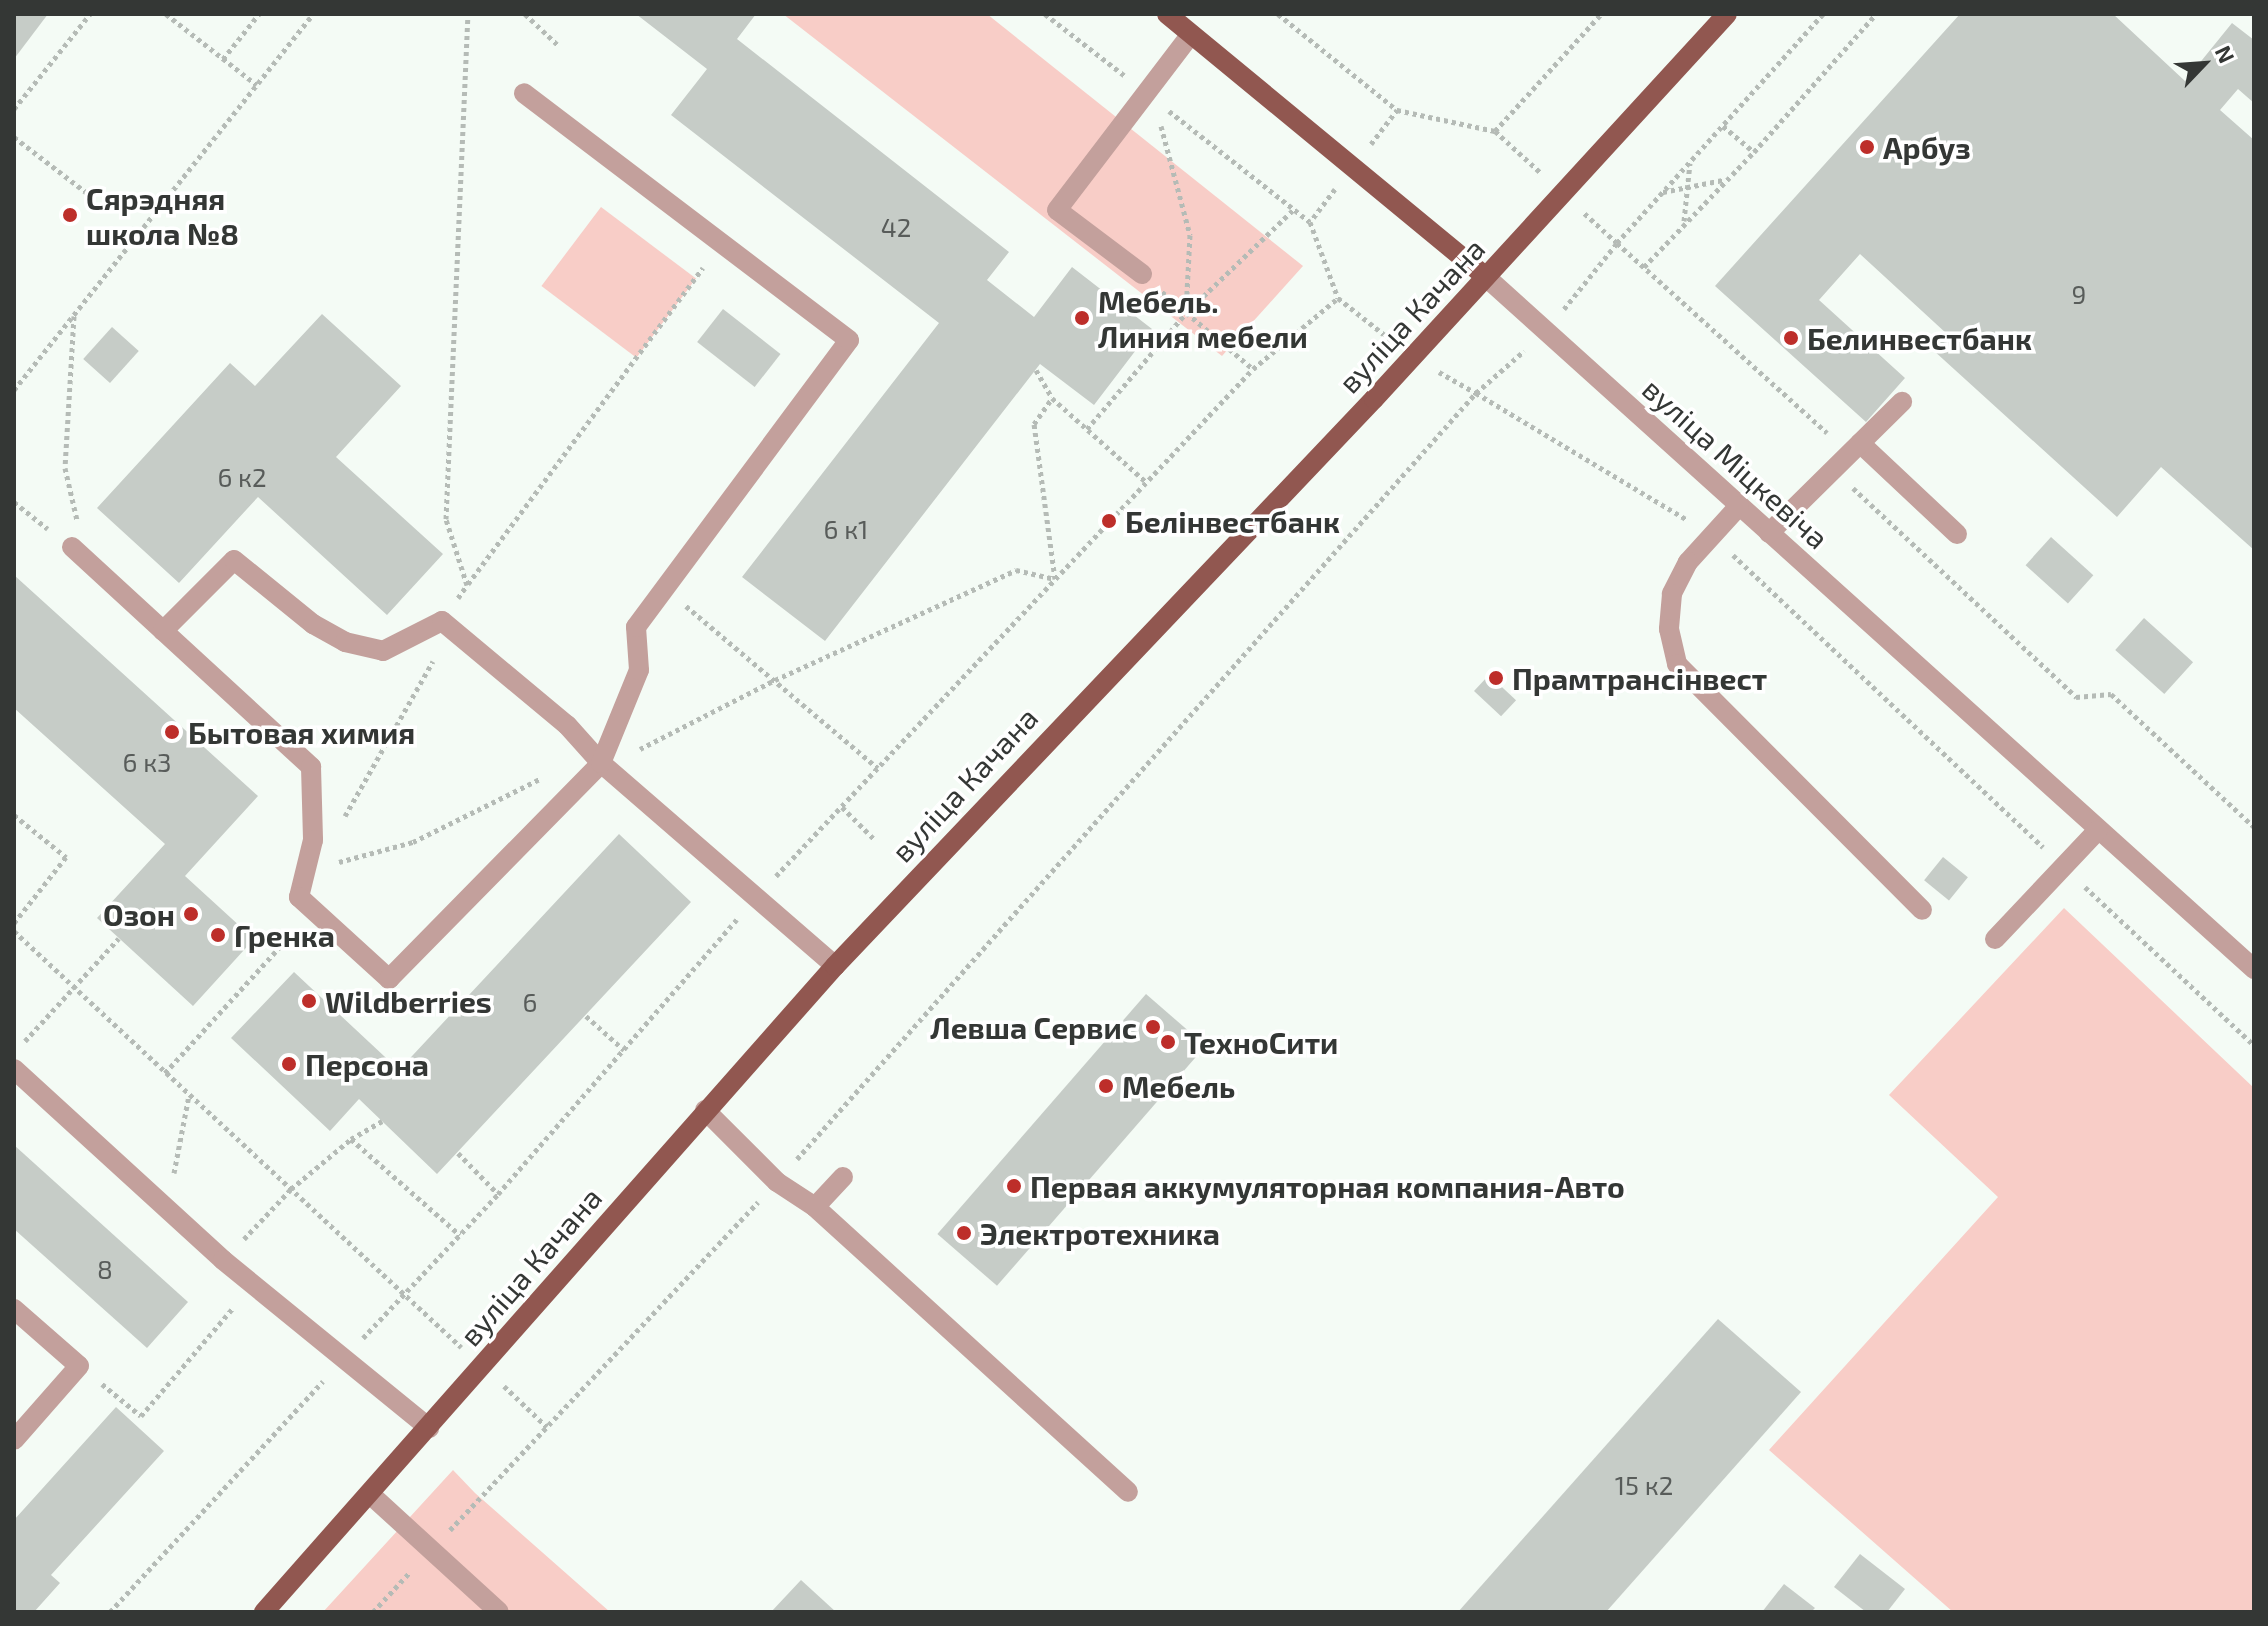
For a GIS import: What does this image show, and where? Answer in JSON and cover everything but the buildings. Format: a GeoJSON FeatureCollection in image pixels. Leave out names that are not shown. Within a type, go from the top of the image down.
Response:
{"type":"FeatureCollection","features":[{"type":"Feature","properties":{"kind":"main road","name":"вуліца Міцкевіча"},"geometry":{"type":"LineString","coordinates":[[1167,14],[1486,277]]}},
{"type":"Feature","properties":{"kind":"main road","name":"вуліца Качана"},"geometry":{"type":"LineString","coordinates":[[264,1612],[371,1495],[705,1110],[835,966],[1486,277],[1727,14]]}},
{"type":"Feature","properties":{"kind":"street"},"geometry":{"type":"LineString","coordinates":[[1142,274],[1057,210],[1152,101],[1191,34]]}},
{"type":"Feature","properties":{"kind":"street"},"geometry":{"type":"LineString","coordinates":[[72,547],[311,767],[313,840],[299,897],[389,979],[597,758],[639,670],[636,627],[849,340],[524,93]]}},
{"type":"Feature","properties":{"kind":"street","name":"вуліца Міцкевіча"},"geometry":{"type":"LineString","coordinates":[[1486,277],[2097,831],[2254,969]]}},
{"type":"Feature","properties":{"kind":"street"},"geometry":{"type":"LineString","coordinates":[[1769,533],[1902,402]]}},
{"type":"Feature","properties":{"kind":"street"},"geometry":{"type":"LineString","coordinates":[[1860,443],[1957,534]]}},
{"type":"Feature","properties":{"kind":"street"},"geometry":{"type":"LineString","coordinates":[[1739,506],[1688,562],[1672,594],[1669,629],[1677,664],[1922,910]]}},
{"type":"Feature","properties":{"kind":"street"},"geometry":{"type":"LineString","coordinates":[[163,631],[234,560],[313,624],[345,642],[383,651],[442,621],[567,725],[597,758],[758,895],[835,966]]}},
{"type":"Feature","properties":{"kind":"street"},"geometry":{"type":"LineString","coordinates":[[1995,939],[2097,831]]}},
{"type":"Feature","properties":{"kind":"street"},"geometry":{"type":"LineString","coordinates":[[14,1069],[223,1260],[429,1428]]}},
{"type":"Feature","properties":{"kind":"street"},"geometry":{"type":"LineString","coordinates":[[705,1110],[777,1182],[815,1207],[1128,1492]]}},
{"type":"Feature","properties":{"kind":"street"},"geometry":{"type":"LineString","coordinates":[[815,1207],[843,1177]]}},
{"type":"Feature","properties":{"kind":"street"},"geometry":{"type":"LineString","coordinates":[[14,1309],[79,1366],[14,1440]]}},
{"type":"Feature","properties":{"kind":"street"},"geometry":{"type":"LineString","coordinates":[[371,1495],[499,1612]]}},
{"type":"Feature","properties":{"kind":"path"},"geometry":{"type":"LineString","coordinates":[[14,109],[90,14]]}},
{"type":"Feature","properties":{"kind":"path"},"geometry":{"type":"LineString","coordinates":[[166,14],[257,85]]}},
{"type":"Feature","properties":{"kind":"path"},"geometry":{"type":"LineString","coordinates":[[223,59],[259,14]]}},
{"type":"Feature","properties":{"kind":"path"},"geometry":{"type":"LineString","coordinates":[[14,390],[313,14]]}},
{"type":"Feature","properties":{"kind":"path"},"geometry":{"type":"LineString","coordinates":[[467,585],[446,519],[468,14]]}},
{"type":"Feature","properties":{"kind":"path"},"geometry":{"type":"LineString","coordinates":[[525,14],[559,46]]}},
{"type":"Feature","properties":{"kind":"path"},"geometry":{"type":"LineString","coordinates":[[1045,14],[1310,222]]}},
{"type":"Feature","properties":{"kind":"path"},"geometry":{"type":"LineString","coordinates":[[1278,14],[1397,110]]}},
{"type":"Feature","properties":{"kind":"path"},"geometry":{"type":"LineString","coordinates":[[1495,131],[1601,14]]}},
{"type":"Feature","properties":{"kind":"path"},"geometry":{"type":"LineString","coordinates":[[1617,243],[1823,14]]}},
{"type":"Feature","properties":{"kind":"path"},"geometry":{"type":"LineString","coordinates":[[1644,267],[1754,152],[1876,14]]}},
{"type":"Feature","properties":{"kind":"path"},"geometry":{"type":"LineString","coordinates":[[1152,101],[1190,235],[1186,313]]}},
{"type":"Feature","properties":{"kind":"path"},"geometry":{"type":"LineString","coordinates":[[1723,126],[1754,152]]}},
{"type":"Feature","properties":{"kind":"path"},"geometry":{"type":"LineString","coordinates":[[14,137],[87,193]]}},
{"type":"Feature","properties":{"kind":"path"},"geometry":{"type":"LineString","coordinates":[[1683,224],[1690,162]]}},
{"type":"Feature","properties":{"kind":"path"},"geometry":{"type":"LineString","coordinates":[[1663,192],[1724,180]]}},
{"type":"Feature","properties":{"kind":"path"},"geometry":{"type":"LineString","coordinates":[[1087,429],[1186,313],[1294,209]]}},
{"type":"Feature","properties":{"kind":"path"},"geometry":{"type":"LineString","coordinates":[[338,828],[439,651],[442,621],[721,245]]}},
{"type":"Feature","properties":{"kind":"path"},"geometry":{"type":"LineString","coordinates":[[1142,274],[1253,369]]}},
{"type":"Feature","properties":{"kind":"path"},"geometry":{"type":"LineString","coordinates":[[110,1612],[498,1194],[758,895],[1253,369],[1338,298]]}},
{"type":"Feature","properties":{"kind":"path"},"geometry":{"type":"LineString","coordinates":[[74,315],[65,468],[79,525]]}},
{"type":"Feature","properties":{"kind":"path"},"geometry":{"type":"LineString","coordinates":[[1036,370],[1052,398],[1146,482]]}},
{"type":"Feature","properties":{"kind":"path"},"geometry":{"type":"LineString","coordinates":[[373,1612],[777,1182],[1476,393],[1712,535],[2254,1045]]}},
{"type":"Feature","properties":{"kind":"path"},"geometry":{"type":"LineString","coordinates":[[1052,398],[1034,424],[1055,579]]}},
{"type":"Feature","properties":{"kind":"path"},"geometry":{"type":"LineString","coordinates":[[14,502],[72,547]]}},
{"type":"Feature","properties":{"kind":"path"},"geometry":{"type":"LineString","coordinates":[[632,753],[775,680],[1016,570],[1055,579]]}},
{"type":"Feature","properties":{"kind":"path"},"geometry":{"type":"LineString","coordinates":[[664,588],[878,768]]}},
{"type":"Feature","properties":{"kind":"path"},"geometry":{"type":"LineString","coordinates":[[165,1073],[288,938],[299,897],[315,868],[413,842],[597,758]]}},
{"type":"Feature","properties":{"kind":"path"},"geometry":{"type":"LineString","coordinates":[[842,807],[874,839]]}},
{"type":"Feature","properties":{"kind":"path"},"geometry":{"type":"LineString","coordinates":[[14,815],[66,857],[14,923]]}},
{"type":"Feature","properties":{"kind":"path"},"geometry":{"type":"LineString","coordinates":[[14,931],[402,1296]]}},
{"type":"Feature","properties":{"kind":"path"},"geometry":{"type":"LineString","coordinates":[[14,1053],[119,938]]}},
{"type":"Feature","properties":{"kind":"path"},"geometry":{"type":"LineString","coordinates":[[586,1016],[624,1050]]}},
{"type":"Feature","properties":{"kind":"path"},"geometry":{"type":"LineString","coordinates":[[167,1210],[189,1095]]}},
{"type":"Feature","properties":{"kind":"path"},"geometry":{"type":"LineString","coordinates":[[223,1260],[291,1189],[351,1139],[382,1121]]}},
{"type":"Feature","properties":{"kind":"path"},"geometry":{"type":"LineString","coordinates":[[351,1139],[460,1235]]}},
{"type":"Feature","properties":{"kind":"path"},"geometry":{"type":"LineString","coordinates":[[458,1153],[498,1194]]}},
{"type":"Feature","properties":{"kind":"path"},"geometry":{"type":"LineString","coordinates":[[79,1366],[141,1416],[234,1308],[224,1299]]}},
{"type":"Feature","properties":{"kind":"shaded area"},"geometry":{"type":"Polygon","coordinates":[[[783,14],[987,14],[1303,266],[1222,356],[783,14]]]}},
{"type":"Feature","properties":{"kind":"shaded area"},"geometry":{"type":"Polygon","coordinates":[[[601,207],[696,279],[636,358],[541,286],[601,207]]]}},
{"type":"Feature","properties":{"kind":"shaded area"},"geometry":{"type":"Polygon","coordinates":[[[2064,908],[2254,1088],[2254,1612],[1953,1612],[1769,1450],[1998,1197],[1889,1095],[2064,908]]]}},
{"type":"Feature","properties":{"kind":"shaded area"},"geometry":{"type":"Polygon","coordinates":[[[453,1470],[475,1493],[610,1612],[323,1612],[453,1470]]]}},
{"type":"Feature","properties":{"kind":"place","name":"Арбуз"},"geometry":{"type":"Point","coordinates":[1867,147]}},
{"type":"Feature","properties":{"kind":"place","name":"Сярэдняя школа №8"},"geometry":{"type":"Point","coordinates":[70,215]}},
{"type":"Feature","properties":{"kind":"place","name":"Мебель. Линия мебели"},"geometry":{"type":"Point","coordinates":[1082,318]}},
{"type":"Feature","properties":{"kind":"place","name":"Белинвестбанк"},"geometry":{"type":"Point","coordinates":[1791,338]}},
{"type":"Feature","properties":{"kind":"place","name":"Белінвестбанк"},"geometry":{"type":"Point","coordinates":[1109,521]}},
{"type":"Feature","properties":{"kind":"place","name":"Прамтрансінвест"},"geometry":{"type":"Point","coordinates":[1496,678]}},
{"type":"Feature","properties":{"kind":"place","name":"Бытовая химия"},"geometry":{"type":"Point","coordinates":[172,732]}},
{"type":"Feature","properties":{"kind":"place","name":"Озон"},"geometry":{"type":"Point","coordinates":[191,914]}},
{"type":"Feature","properties":{"kind":"place","name":"Гренка"},"geometry":{"type":"Point","coordinates":[218,935]}},
{"type":"Feature","properties":{"kind":"place","name":"Wildberries"},"geometry":{"type":"Point","coordinates":[309,1001]}},
{"type":"Feature","properties":{"kind":"place","name":"Левша Сервис"},"geometry":{"type":"Point","coordinates":[1153,1027]}},
{"type":"Feature","properties":{"kind":"place","name":"ТехноСити"},"geometry":{"type":"Point","coordinates":[1168,1042]}},
{"type":"Feature","properties":{"kind":"place","name":"Персона"},"geometry":{"type":"Point","coordinates":[289,1064]}},
{"type":"Feature","properties":{"kind":"place","name":"Мебель"},"geometry":{"type":"Point","coordinates":[1106,1086]}},
{"type":"Feature","properties":{"kind":"place","name":"Первая аккумуляторная компания-Авто"},"geometry":{"type":"Point","coordinates":[1014,1186]}},
{"type":"Feature","properties":{"kind":"place","name":"Электротехника"},"geometry":{"type":"Point","coordinates":[964,1233]}}]}
